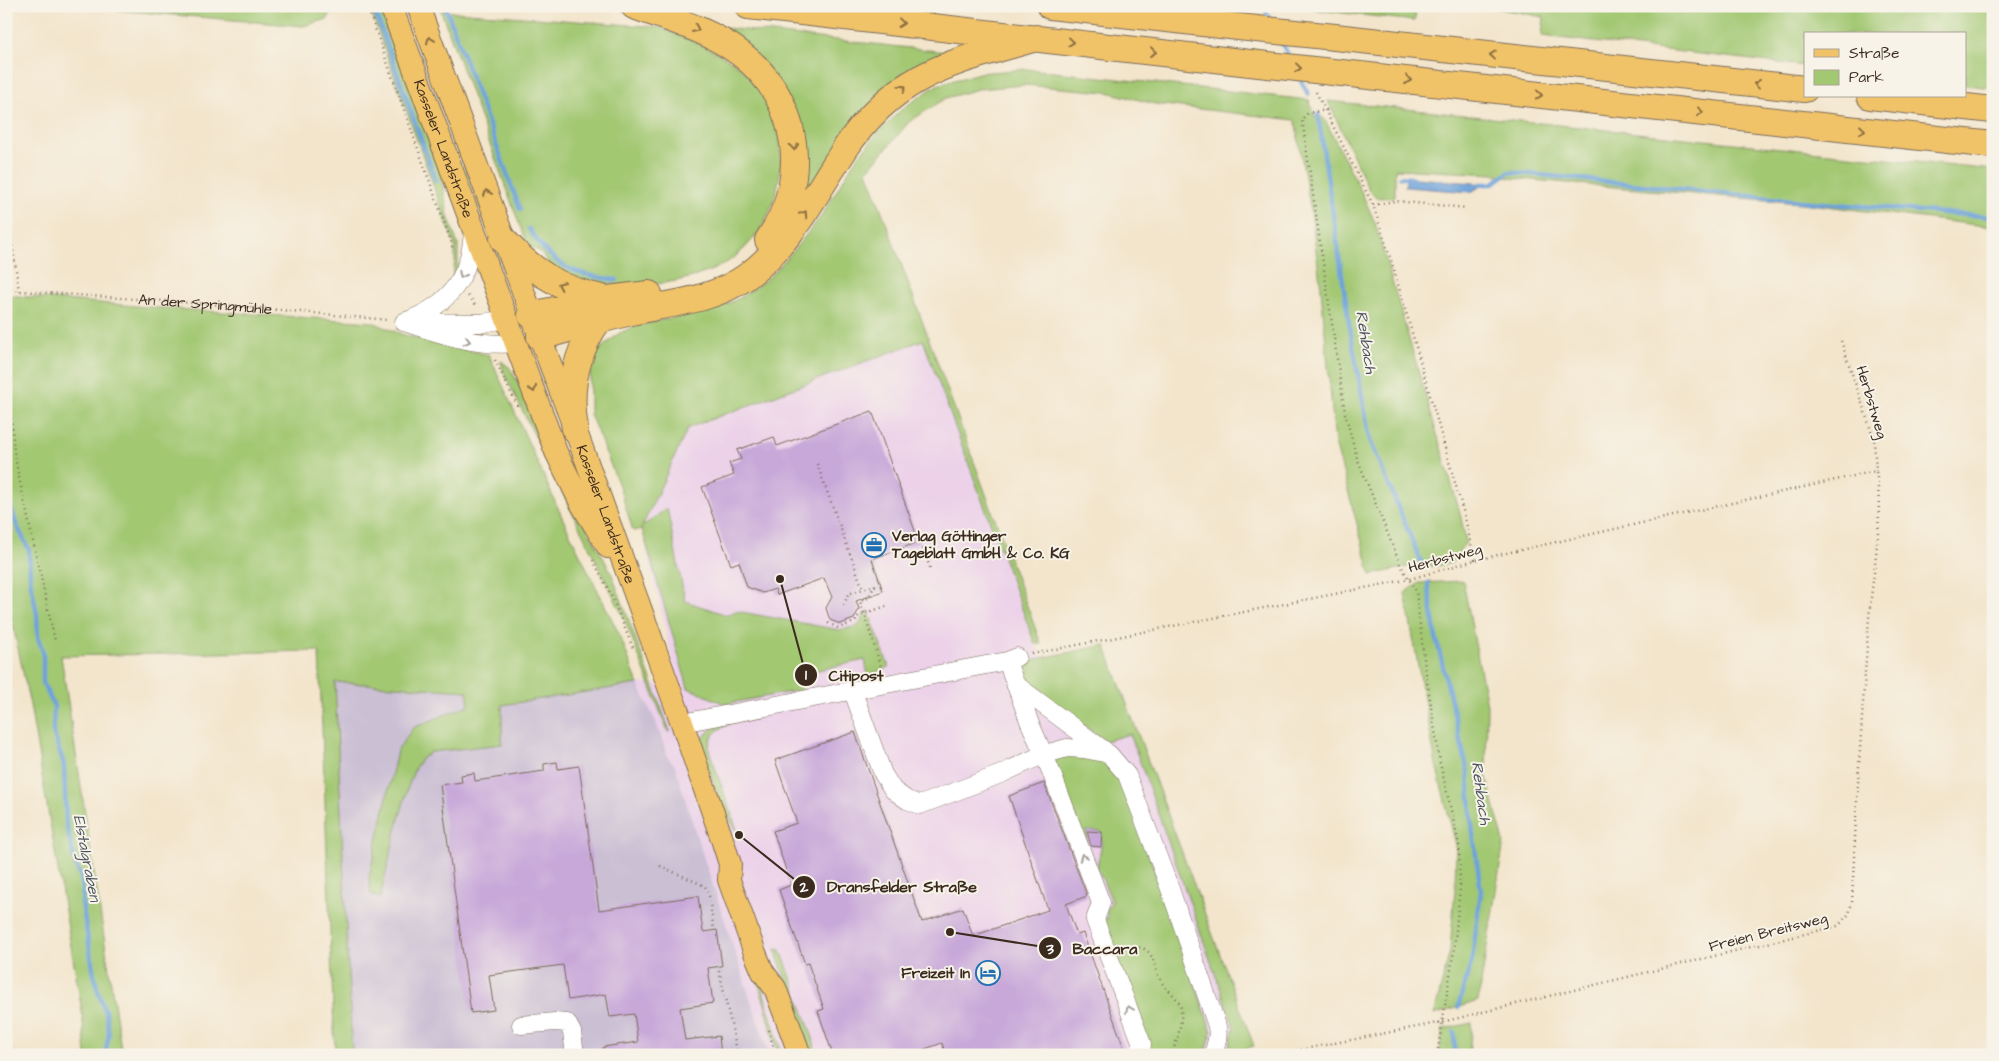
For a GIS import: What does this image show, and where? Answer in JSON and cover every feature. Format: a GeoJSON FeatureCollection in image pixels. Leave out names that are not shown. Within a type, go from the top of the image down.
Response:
{"type":"FeatureCollection","features":[{"type":"Feature","properties":{"kind":"highway"},"geometry":{"type":"LineString","coordinates":[[523,329],[700,287],[724,278],[738,269],[764,245],[783,216],[795,168],[793,135],[778,96],[764,75],[740,53],[722,42],[681,23],[634,6]]}},
{"type":"Feature","properties":{"kind":"highway"},"geometry":{"type":"LineString","coordinates":[[748,6],[1993,145]]}},
{"type":"Feature","properties":{"kind":"highway"},"geometry":{"type":"LineString","coordinates":[[1050,6],[1804,89]]}},
{"type":"Feature","properties":{"kind":"highway"},"geometry":{"type":"LineString","coordinates":[[1131,6],[1160,19]]}},
{"type":"Feature","properties":{"kind":"highway"},"geometry":{"type":"LineString","coordinates":[[503,239],[521,258],[542,274],[573,290],[603,310],[650,308],[703,298],[729,287],[745,277],[760,265],[790,234],[846,147],[872,115],[899,91],[914,80],[947,65],[1036,38]]}},
{"type":"Feature","properties":{"kind":"highway"},"geometry":{"type":"LineString","coordinates":[[1888,98],[1993,110]]}},
{"type":"Feature","properties":{"kind":"highway"},"geometry":{"type":"LineString","coordinates":[[575,429],[572,401],[574,372],[583,346],[603,310]]}},
{"type":"Feature","properties":{"kind":"main road","name":"Kasseler Landstraße"},"geometry":{"type":"LineString","coordinates":[[392,6],[473,228],[575,429],[630,584]]}},
{"type":"Feature","properties":{"kind":"main road","name":"Kasseler Landstraße"},"geometry":{"type":"LineString","coordinates":[[418,6],[503,239],[523,329],[556,452],[568,478],[630,584]]}},
{"type":"Feature","properties":{"kind":"main road"},"geometry":{"type":"LineString","coordinates":[[630,584],[682,723],[730,864],[729,880],[754,953],[763,972],[775,988],[800,1055]]}},
{"type":"Feature","properties":{"kind":"street"},"geometry":{"type":"LineString","coordinates":[[404,322],[434,308],[456,286],[470,258],[473,228]]}},
{"type":"Feature","properties":{"kind":"street"},"geometry":{"type":"LineString","coordinates":[[404,322],[497,322],[523,329]]}},
{"type":"Feature","properties":{"kind":"street"},"geometry":{"type":"LineString","coordinates":[[404,322],[473,343],[491,345],[523,329]]}},
{"type":"Feature","properties":{"kind":"street"},"geometry":{"type":"LineString","coordinates":[[682,723],[1012,659],[1015,684],[1042,755],[1050,769],[1101,903],[1095,920],[1142,1044],[1141,1055]]}},
{"type":"Feature","properties":{"kind":"street"},"geometry":{"type":"LineString","coordinates":[[1015,684],[1109,754],[1127,775],[1170,889],[1218,1030],[1213,1055]]}},
{"type":"Feature","properties":{"kind":"street"},"geometry":{"type":"LineString","coordinates":[[852,690],[883,774],[893,790],[907,800],[920,805],[1001,774],[1042,755],[1067,748],[1109,754]]}},
{"type":"Feature","properties":{"kind":"street"},"geometry":{"type":"LineString","coordinates":[[520,1025],[555,1022],[566,1024],[572,1032],[575,1055]]}},
{"type":"Feature","properties":{"kind":"path"},"geometry":{"type":"LineString","coordinates":[[367,6],[452,244],[453,253]]}},
{"type":"Feature","properties":{"kind":"path"},"geometry":{"type":"LineString","coordinates":[[6,36],[9,119],[7,140],[8,183],[12,242],[19,290]]}},
{"type":"Feature","properties":{"kind":"path"},"geometry":{"type":"LineString","coordinates":[[1320,99],[1373,205],[1392,263],[1464,514],[1475,560]]}},
{"type":"Feature","properties":{"kind":"path"},"geometry":{"type":"LineString","coordinates":[[1326,110],[1308,113],[1302,119],[1346,412],[1358,458],[1400,564],[1416,591],[1425,667],[1440,763],[1459,844],[1460,888],[1454,951],[1437,1055]]}},
{"type":"Feature","properties":{"kind":"path"},"geometry":{"type":"LineString","coordinates":[[1373,205],[1395,201],[1467,208]]}},
{"type":"Feature","properties":{"kind":"path"},"geometry":{"type":"LineString","coordinates":[[6,298],[7,288]]}},
{"type":"Feature","properties":{"kind":"path","name":"An der Springmühle"},"geometry":{"type":"LineString","coordinates":[[7,288],[237,306],[404,322]]}},
{"type":"Feature","properties":{"kind":"path","name":"Herbstweg"},"geometry":{"type":"LineString","coordinates":[[1841,341],[1874,439],[1879,492]]}},
{"type":"Feature","properties":{"kind":"path"},"geometry":{"type":"LineString","coordinates":[[6,358],[14,451],[55,641]]}},
{"type":"Feature","properties":{"kind":"path"},"geometry":{"type":"LineString","coordinates":[[497,365],[522,415]]}},
{"type":"Feature","properties":{"kind":"path"},"geometry":{"type":"LineString","coordinates":[[818,464],[863,589]]}},
{"type":"Feature","properties":{"kind":"path","name":"Herbstweg"},"geometry":{"type":"LineString","coordinates":[[1012,659],[1410,580],[1475,560],[1876,471]]}},
{"type":"Feature","properties":{"kind":"path","name":"Freien Breitsweg"},"geometry":{"type":"LineString","coordinates":[[1274,1055],[1442,1022],[1838,926],[1849,914],[1852,902],[1856,800],[1879,492]]}},
{"type":"Feature","properties":{"kind":"path"},"geometry":{"type":"LineString","coordinates":[[918,534],[930,568]]}},
{"type":"Feature","properties":{"kind":"path"},"geometry":{"type":"LineString","coordinates":[[590,553],[612,597],[634,651]]}},
{"type":"Feature","properties":{"kind":"path"},"geometry":{"type":"LineString","coordinates":[[875,586],[868,598],[860,601],[876,652]]}},
{"type":"Feature","properties":{"kind":"path"},"geometry":{"type":"LineString","coordinates":[[844,605],[848,594],[880,586]]}},
{"type":"Feature","properties":{"kind":"path"},"geometry":{"type":"LineString","coordinates":[[828,622],[838,628],[855,622],[859,615],[863,613],[887,606]]}},
{"type":"Feature","properties":{"kind":"path"},"geometry":{"type":"LineString","coordinates":[[660,866],[705,886],[709,896],[714,931]]}},
{"type":"Feature","properties":{"kind":"path"},"geometry":{"type":"LineString","coordinates":[[1121,948],[1145,948],[1150,953],[1160,980],[1180,1004],[1181,1018],[1172,1055]]}},
{"type":"Feature","properties":{"kind":"path"},"geometry":{"type":"LineString","coordinates":[[718,966],[738,1055]]}},
{"type":"Feature","properties":{"kind":"path"},"geometry":{"type":"LineString","coordinates":[[768,1026],[775,1055]]}},
{"type":"Feature","properties":{"kind":"shaded area"},"geometry":{"type":"Polygon","coordinates":[[[11,295],[147,307],[372,322],[404,335],[489,355],[567,528],[620,636],[638,683],[678,686],[642,529],[688,428],[923,340],[1041,657],[1105,645],[1254,1046],[1226,1055],[335,1055],[319,651],[61,656],[11,295]]]}},
{"type":"Feature","properties":{"kind":"shaded area"},"geometry":{"type":"Polygon","coordinates":[[[319,651],[570,659],[638,684],[656,722],[668,757],[675,766],[769,1055],[335,1055],[319,651]]]}},
{"type":"Feature","properties":{"kind":"green space"},"geometry":{"type":"Polygon","coordinates":[[[69,6],[333,6],[328,19],[303,26],[69,6]]]}},
{"type":"Feature","properties":{"kind":"green space"},"geometry":{"type":"Polygon","coordinates":[[[369,6],[379,6],[440,171],[448,216],[458,245],[458,270],[452,279],[455,246],[369,6]]]}},
{"type":"Feature","properties":{"kind":"green space"},"geometry":{"type":"Polygon","coordinates":[[[405,6],[408,6],[513,288],[510,289],[405,6]]]}},
{"type":"Feature","properties":{"kind":"green space"},"geometry":{"type":"Polygon","coordinates":[[[1309,6],[1417,6],[1415,21],[1317,10],[1309,6]]]}},
{"type":"Feature","properties":{"kind":"green space"},"geometry":{"type":"Polygon","coordinates":[[[1485,6],[1993,6],[1993,88],[1966,85],[1966,32],[1804,32],[1804,66],[1542,36],[1544,17],[1485,6]]]}},
{"type":"Feature","properties":{"kind":"green space"},"geometry":{"type":"Polygon","coordinates":[[[441,11],[658,27],[706,47],[740,67],[767,100],[776,118],[781,152],[777,189],[772,206],[754,238],[741,252],[712,270],[696,276],[663,283],[613,285],[597,283],[572,277],[555,269],[540,252],[529,247],[441,11]]]}},
{"type":"Feature","properties":{"kind":"green space"},"geometry":{"type":"Polygon","coordinates":[[[708,26],[965,54],[920,69],[790,225],[800,135],[708,26]]]}},
{"type":"Feature","properties":{"kind":"green space"},"geometry":{"type":"Polygon","coordinates":[[[1027,69],[1309,100],[1315,118],[1318,114],[1325,120],[1375,223],[1460,513],[1466,542],[1452,563],[1436,566],[1411,566],[1371,575],[1335,443],[1321,289],[1311,211],[1295,120],[1155,104],[1107,92],[1025,85],[978,89],[946,98],[909,122],[867,171],[1041,644],[1035,644],[923,340],[688,428],[642,527],[667,508],[685,601],[727,615],[736,611],[840,630],[858,626],[868,610],[889,667],[868,676],[865,660],[799,674],[802,690],[725,704],[688,688],[642,529],[633,531],[620,488],[590,414],[590,369],[599,350],[618,334],[637,325],[713,310],[740,298],[767,279],[789,256],[822,215],[854,162],[876,135],[902,109],[937,85],[979,73],[1027,69]]]}},
{"type":"Feature","properties":{"kind":"green space"},"geometry":{"type":"Polygon","coordinates":[[[1328,101],[1993,170],[1993,227],[1810,204],[1510,178],[1496,174],[1395,169],[1395,197],[1376,198],[1369,190],[1328,101]]]}},
{"type":"Feature","properties":{"kind":"green space"},"geometry":{"type":"Polygon","coordinates":[[[6,295],[147,307],[372,322],[404,335],[489,355],[567,528],[620,636],[638,684],[502,705],[502,744],[431,752],[421,759],[415,768],[408,787],[380,898],[371,894],[369,878],[397,751],[413,728],[469,705],[467,691],[335,682],[352,1055],[335,1055],[319,651],[61,656],[122,1055],[86,1055],[82,1011],[30,705],[6,592],[6,295]]]}},
{"type":"Feature","properties":{"kind":"green space"},"geometry":{"type":"Polygon","coordinates":[[[501,361],[509,367],[518,382],[540,441],[611,572],[670,731],[668,732],[624,618],[504,373],[501,361]]]}},
{"type":"Feature","properties":{"kind":"green space"},"geometry":{"type":"Polygon","coordinates":[[[1463,581],[1487,705],[1486,775],[1504,842],[1478,1001],[1434,1015],[1450,951],[1456,845],[1436,765],[1405,593],[1419,583],[1463,581]]]}},
{"type":"Feature","properties":{"kind":"green space"},"geometry":{"type":"Polygon","coordinates":[[[1105,645],[1254,1046],[1227,1054],[1234,1027],[1130,734],[1105,741],[1022,681],[1022,662],[1105,645]]]}},
{"type":"Feature","properties":{"kind":"green space"},"geometry":{"type":"Polygon","coordinates":[[[732,721],[732,723],[716,732],[709,744],[709,750],[738,833],[721,805],[702,750],[702,739],[711,729],[732,721]]]}},
{"type":"Feature","properties":{"kind":"green space"},"geometry":{"type":"Polygon","coordinates":[[[1067,753],[1103,761],[1121,776],[1212,1032],[1205,1055],[1149,1055],[1102,920],[1108,918],[1106,911],[1112,901],[1097,867],[1102,832],[1087,831],[1086,846],[1053,761],[1067,753]]]}},
{"type":"Feature","properties":{"kind":"green space"},"geometry":{"type":"Polygon","coordinates":[[[775,949],[781,950],[813,1038],[816,1055],[812,1055],[775,949]]]}},
{"type":"Feature","properties":{"kind":"green space"},"geometry":{"type":"Polygon","coordinates":[[[750,959],[761,983],[782,1055],[778,1055],[765,1004],[750,959]]]}},
{"type":"Feature","properties":{"kind":"green space"},"geometry":{"type":"Polygon","coordinates":[[[1472,1023],[1469,1055],[1439,1055],[1443,1029],[1472,1023]]]}},
{"type":"Feature","properties":{"kind":"water"},"geometry":{"type":"Polygon","coordinates":[[[1406,177],[1485,184],[1471,192],[1405,187],[1406,177]]]}},
{"type":"Feature","properties":{"kind":"building"},"geometry":{"type":"Polygon","coordinates":[[[872,411],[919,542],[872,559],[883,591],[856,601],[859,609],[854,619],[840,624],[830,620],[826,608],[832,597],[824,578],[777,595],[775,589],[763,593],[747,587],[739,562],[731,565],[702,487],[734,475],[729,463],[741,459],[737,450],[774,437],[777,446],[872,411]]]}},
{"type":"Feature","properties":{"kind":"building"},"geometry":{"type":"Polygon","coordinates":[[[855,732],[922,922],[963,908],[973,936],[1048,910],[1009,796],[1044,783],[1087,896],[1066,904],[1077,935],[1083,933],[1125,1051],[1115,1055],[946,1055],[942,1043],[908,1055],[833,1055],[818,1011],[824,1009],[808,963],[805,964],[779,890],[791,885],[773,831],[797,823],[775,760],[855,732]]]}},
{"type":"Feature","properties":{"kind":"building"},"geometry":{"type":"Polygon","coordinates":[[[557,762],[558,769],[579,766],[599,910],[698,896],[703,932],[717,930],[722,966],[708,968],[713,1003],[680,1008],[685,1040],[719,1036],[721,1055],[603,1055],[603,1047],[638,1042],[634,1014],[610,1017],[606,994],[568,1000],[563,965],[489,975],[494,1010],[471,1013],[440,785],[462,782],[461,775],[474,773],[475,781],[544,771],[544,764],[557,762]]]}},
{"type":"Feature","properties":{"kind":"building"},"geometry":{"type":"Polygon","coordinates":[[[1087,831],[1102,832],[1101,847],[1091,846],[1087,831]]]}},
{"type":"Feature","properties":{"kind":"waterway"},"geometry":{"type":"LineString","coordinates":[[373,6],[436,181]]}},
{"type":"Feature","properties":{"kind":"waterway"},"geometry":{"type":"LineString","coordinates":[[445,6],[520,209]]}},
{"type":"Feature","properties":{"kind":"waterway","name":"Rehbach"},"geometry":{"type":"LineString","coordinates":[[1263,6],[1271,21]]}},
{"type":"Feature","properties":{"kind":"waterway","name":"Rehbach"},"geometry":{"type":"LineString","coordinates":[[1280,39],[1290,59]]}},
{"type":"Feature","properties":{"kind":"waterway","name":"Rehbach"},"geometry":{"type":"LineString","coordinates":[[1299,77],[1308,94]]}},
{"type":"Feature","properties":{"kind":"waterway","name":"Rehbach"},"geometry":{"type":"LineString","coordinates":[[1318,114],[1350,329],[1370,440],[1422,564]]}},
{"type":"Feature","properties":{"kind":"waterway"},"geometry":{"type":"LineString","coordinates":[[1480,184],[1492,184],[1509,172],[1812,202],[1993,217]]}},
{"type":"Feature","properties":{"kind":"waterway"},"geometry":{"type":"LineString","coordinates":[[1400,177],[1411,178]]}},
{"type":"Feature","properties":{"kind":"waterway"},"geometry":{"type":"LineString","coordinates":[[529,229],[547,252],[566,267],[588,275],[617,280]]}},
{"type":"Feature","properties":{"kind":"waterway","name":"Elstalgraben"},"geometry":{"type":"LineString","coordinates":[[6,481],[9,486],[6,493]]}},
{"type":"Feature","properties":{"kind":"waterway","name":"Elstalgraben"},"geometry":{"type":"LineString","coordinates":[[6,493],[17,526],[29,550],[30,579],[37,614],[38,638],[43,652],[43,683],[54,706],[53,731],[64,765],[66,823],[76,866],[81,877],[83,889],[82,903],[93,969],[98,992],[106,1014],[109,1033],[105,1055]]}},
{"type":"Feature","properties":{"kind":"waterway","name":"Rehbach"},"geometry":{"type":"LineString","coordinates":[[1428,583],[1435,633],[1468,772],[1472,826],[1481,891],[1472,960],[1458,1007]]}},
{"type":"Feature","properties":{"kind":"waterway","name":"Rehbach"},"geometry":{"type":"LineString","coordinates":[[1454,1032],[1455,1055]]}},
{"type":"Feature","properties":{"kind":"place","name":"Verlag Göttinger Tageblatt GmbH & Co. KG"},"geometry":{"type":"Point","coordinates":[874,545]}},
{"type":"Feature","properties":{"kind":"place","name":"Citipost"},"geometry":{"type":"Point","coordinates":[780,579]}},
{"type":"Feature","properties":{"kind":"place","name":"Dransfelder Straße"},"geometry":{"type":"Point","coordinates":[739,835]}},
{"type":"Feature","properties":{"kind":"place","name":"Baccara"},"geometry":{"type":"Point","coordinates":[950,932]}},
{"type":"Feature","properties":{"kind":"place","name":"Freizeit In"},"geometry":{"type":"Point","coordinates":[988,973]}}]}
